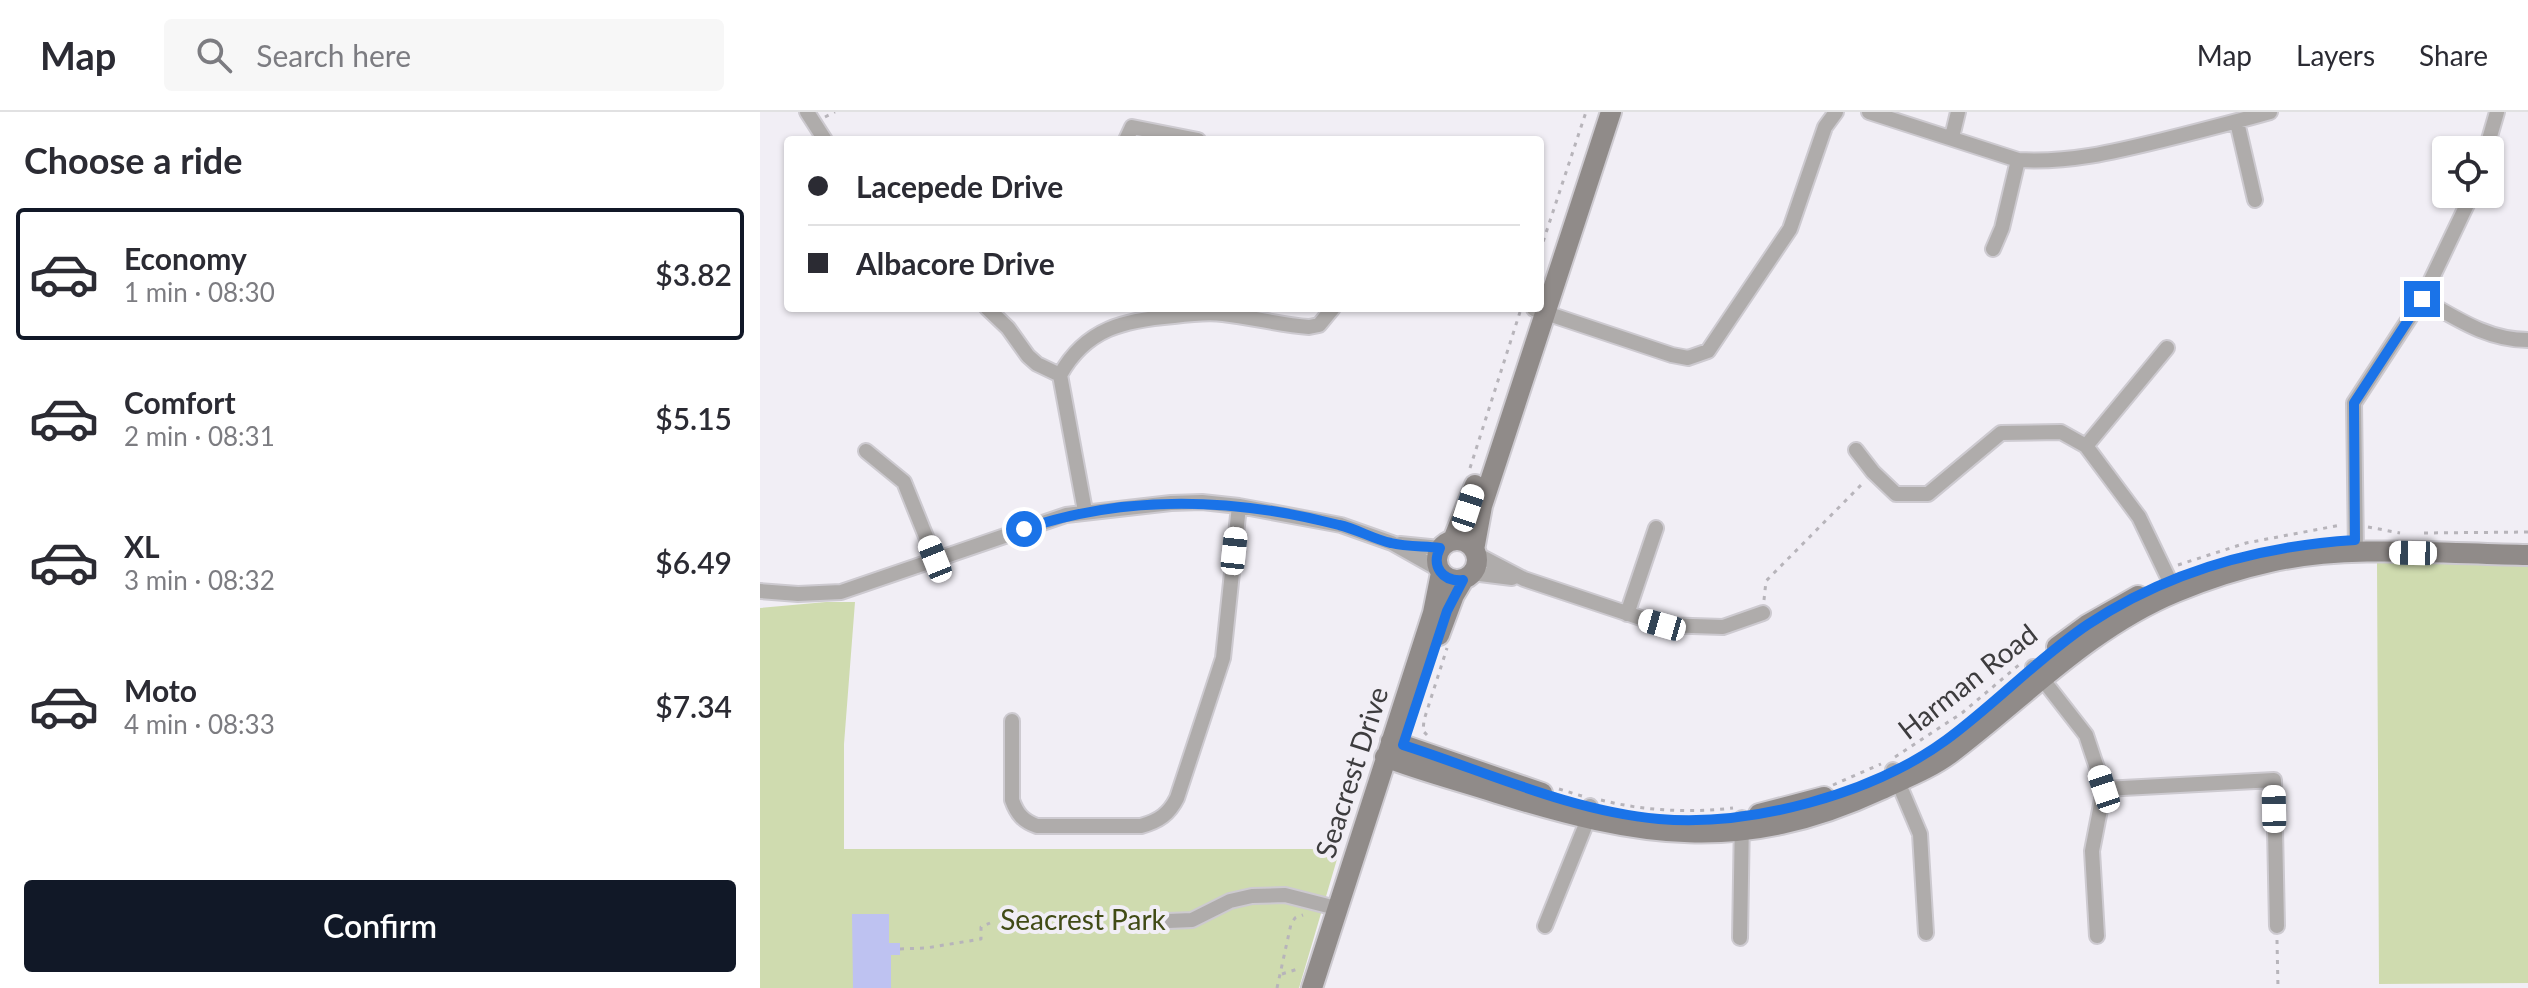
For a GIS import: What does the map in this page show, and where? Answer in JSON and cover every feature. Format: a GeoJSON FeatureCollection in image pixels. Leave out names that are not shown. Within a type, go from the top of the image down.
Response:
{"type":"FeatureCollection","features":[{"type":"Feature","properties":{"kind":"main road","name":"Seacrest Drive"},"geometry":{"type":"LineString","coordinates":[[1544,278],[1598,112]]}},
{"type":"Feature","properties":{"kind":"main road","name":"Seacrest Drive"},"geometry":{"type":"LineString","coordinates":[[1544,283],[1611,112]]}},
{"type":"Feature","properties":{"kind":"main road","name":"Seacrest Drive"},"geometry":{"type":"LineString","coordinates":[[1325,988],[1433,613],[1439,571],[1436,558],[1468,508],[1533,312]]}},
{"type":"Feature","properties":{"kind":"main road","name":"Seacrest Drive"},"geometry":{"type":"LineString","coordinates":[[1312,988],[1336,908],[1394,752],[1447,611],[1471,564],[1482,506],[1533,312]]}},
{"type":"Feature","properties":{"kind":"main road","name":"Harman Road"},"geometry":{"type":"LineString","coordinates":[[2355,539],[2528,555]]}},
{"type":"Feature","properties":{"kind":"main road","name":"Harman Road"},"geometry":{"type":"LineString","coordinates":[[1394,752],[1589,812],[1632,829],[1672,833],[1742,818],[1790,823],[1821,813],[1896,775],[1948,755],[2034,667],[2076,649],[2134,613],[2170,581],[2271,561],[2355,539],[2528,542]]}},
{"type":"Feature","properties":{"kind":"main road"},"geometry":{"type":"LineString","coordinates":[[1439,571],[1451,580],[1471,564],[1465,542],[1446,544]]}},
{"type":"Feature","properties":{"kind":"street"},"geometry":{"type":"LineString","coordinates":[[807,112],[822,136]]}},
{"type":"Feature","properties":{"kind":"street"},"geometry":{"type":"LineString","coordinates":[[1544,309],[1672,355],[1688,358],[1708,351],[1790,229],[1825,127],[1836,112]]}},
{"type":"Feature","properties":{"kind":"street"},"geometry":{"type":"LineString","coordinates":[[1869,112],[2018,160],[2054,161],[2081,158],[2270,112]]}},
{"type":"Feature","properties":{"kind":"street"},"geometry":{"type":"LineString","coordinates":[[1952,137],[1958,112]]}},
{"type":"Feature","properties":{"kind":"street"},"geometry":{"type":"LineString","coordinates":[[2490,136],[2497,112]]}},
{"type":"Feature","properties":{"kind":"street"},"geometry":{"type":"LineString","coordinates":[[2237,122],[2255,200]]}},
{"type":"Feature","properties":{"kind":"street"},"geometry":{"type":"LineString","coordinates":[[1128,136],[1132,127],[1178,136]]}},
{"type":"Feature","properties":{"kind":"street"},"geometry":{"type":"LineString","coordinates":[[1993,249],[2002,228],[2018,160]]}},
{"type":"Feature","properties":{"kind":"street"},"geometry":{"type":"LineString","coordinates":[[2355,539],[2354,403],[2422,299],[2465,208]]}},
{"type":"Feature","properties":{"kind":"street"},"geometry":{"type":"LineString","coordinates":[[2422,299],[2483,333],[2528,340]]}},
{"type":"Feature","properties":{"kind":"street"},"geometry":{"type":"LineString","coordinates":[[991,312],[1008,328],[1028,356],[1060,375]]}},
{"type":"Feature","properties":{"kind":"street"},"geometry":{"type":"LineString","coordinates":[[1085,511],[1060,375],[1068,360],[1089,340],[1140,313],[1222,314],[1309,327],[1319,325],[1330,312]]}},
{"type":"Feature","properties":{"kind":"street"},"geometry":{"type":"LineString","coordinates":[[2086,446],[2167,348]]}},
{"type":"Feature","properties":{"kind":"street"},"geometry":{"type":"LineString","coordinates":[[1856,450],[1896,494],[1928,494],[2001,433],[2061,432],[2086,446],[2139,517],[2170,581]]}},
{"type":"Feature","properties":{"kind":"street"},"geometry":{"type":"LineString","coordinates":[[866,451],[904,482],[935,559]]}},
{"type":"Feature","properties":{"kind":"street"},"geometry":{"type":"LineString","coordinates":[[760,591],[798,594],[841,592],[1047,521],[1085,511],[1171,503],[1239,506],[1341,525],[1392,543],[1439,571]]}},
{"type":"Feature","properties":{"kind":"street"},"geometry":{"type":"LineString","coordinates":[[1012,721],[1012,800],[1015,810],[1028,822],[1037,826],[1141,826],[1168,813],[1177,798],[1223,658],[1239,506]]}},
{"type":"Feature","properties":{"kind":"street"},"geometry":{"type":"LineString","coordinates":[[1627,614],[1656,528]]}},
{"type":"Feature","properties":{"kind":"street"},"geometry":{"type":"LineString","coordinates":[[1392,543],[1446,544]]}},
{"type":"Feature","properties":{"kind":"street"},"geometry":{"type":"LineString","coordinates":[[1471,564],[1662,625],[1723,627],[1763,613]]}},
{"type":"Feature","properties":{"kind":"street"},"geometry":{"type":"LineString","coordinates":[[2034,667],[2086,735],[2104,789],[2092,851],[2097,936]]}},
{"type":"Feature","properties":{"kind":"street"},"geometry":{"type":"LineString","coordinates":[[1896,775],[1920,834],[1926,933]]}},
{"type":"Feature","properties":{"kind":"street"},"geometry":{"type":"LineString","coordinates":[[2104,789],[2274,780],[2277,926]]}},
{"type":"Feature","properties":{"kind":"street"},"geometry":{"type":"LineString","coordinates":[[1545,926],[1589,812]]}},
{"type":"Feature","properties":{"kind":"street"},"geometry":{"type":"LineString","coordinates":[[1740,938],[1742,818]]}},
{"type":"Feature","properties":{"kind":"street"},"geometry":{"type":"LineString","coordinates":[[1168,921],[1192,920],[1230,901],[1252,896],[1285,895],[1336,908]]}},
{"type":"Feature","properties":{"kind":"path"},"geometry":{"type":"LineString","coordinates":[[1544,239],[1586,112]]}},
{"type":"Feature","properties":{"kind":"path"},"geometry":{"type":"LineString","coordinates":[[1467,478],[1533,312]]}},
{"type":"Feature","properties":{"kind":"path"},"geometry":{"type":"LineString","coordinates":[[1763,613],[1766,581],[1873,472]]}},
{"type":"Feature","properties":{"kind":"path"},"geometry":{"type":"LineString","coordinates":[[2170,581],[2223,549],[2270,537],[2336,525],[2355,539],[2407,533]]}},
{"type":"Feature","properties":{"kind":"path"},"geometry":{"type":"LineString","coordinates":[[2422,533],[2528,532]]}},
{"type":"Feature","properties":{"kind":"path"},"geometry":{"type":"LineString","coordinates":[[1825,788],[1913,748],[2034,667]]}},
{"type":"Feature","properties":{"kind":"path"},"geometry":{"type":"LineString","coordinates":[[1423,731],[1431,739]]}},
{"type":"Feature","properties":{"kind":"path"},"geometry":{"type":"LineString","coordinates":[[1551,786],[1612,803],[1649,809],[1706,811],[1742,818]]}},
{"type":"Feature","properties":{"kind":"path"},"geometry":{"type":"LineString","coordinates":[[1277,988],[1291,924],[1302,915],[1310,916]]}},
{"type":"Feature","properties":{"kind":"path"},"geometry":{"type":"LineString","coordinates":[[900,949],[981,939],[981,927],[990,923]]}},
{"type":"Feature","properties":{"kind":"path"},"geometry":{"type":"LineString","coordinates":[[2277,926],[2278,988]]}},
{"type":"Feature","properties":{"kind":"green space"},"geometry":{"type":"Polygon","coordinates":[[[2377,563],[2528,563],[2528,983],[2379,984],[2377,563]]]}},
{"type":"Feature","properties":{"kind":"green space","name":"Seacrest Park"},"geometry":{"type":"Polygon","coordinates":[[[855,602],[844,744],[844,849],[1340,849],[1299,988],[760,988],[760,608],[855,602]]]}},
{"type":"Feature","properties":{"kind":"building"},"geometry":{"type":"Polygon","coordinates":[[[852,914],[889,914],[889,943],[900,943],[900,955],[891,955],[891,988],[853,988],[852,914]]]}},
{"type":"Feature","properties":{"kind":"route"},"geometry":{"type":"LineString","coordinates":[[1024,529],[1085,511],[1202,502],[1282,513],[1341,525],[1392,543],[1440,548],[1436,564],[1443,576],[1455,581],[1463,580],[1447,611],[1403,745],[1538,792],[1590,806],[1658,819],[1742,818],[1815,801],[1868,782],[1930,751],[2087,625],[2112,609],[2170,581],[2236,557],[2275,548],[2355,540],[2354,403],[2422,299]]}}]}
